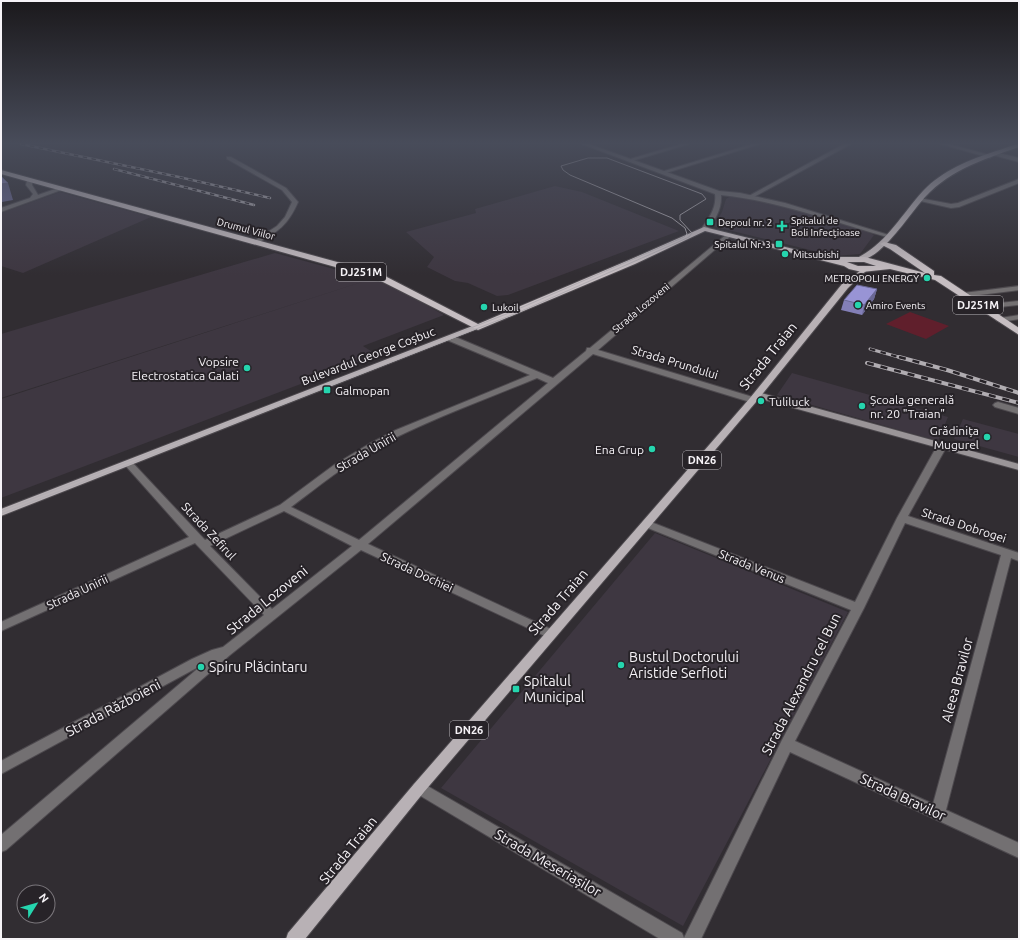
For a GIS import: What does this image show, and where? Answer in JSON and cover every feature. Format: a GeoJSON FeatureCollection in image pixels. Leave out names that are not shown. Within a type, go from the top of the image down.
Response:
{"type":"FeatureCollection","features":[{"type":"Feature","properties":{"kind":"highway","name":"Drumul Viilor"},"geometry":{"type":"LineString","coordinates":[[57,188],[378,276],[478,327]]}},
{"type":"Feature","properties":{"kind":"highway"},"geometry":{"type":"LineString","coordinates":[[704,229],[849,264],[859,258],[873,264]]}},
{"type":"Feature","properties":{"kind":"highway","name":"Bulevardul George Coșbuc"},"geometry":{"type":"LineString","coordinates":[[478,327],[625,265],[704,229]]}},
{"type":"Feature","properties":{"kind":"highway","name":"DJ251M"},"geometry":{"type":"LineString","coordinates":[[881,246],[893,247],[1000,320],[1015,326],[1019,332]]}},
{"type":"Feature","properties":{"kind":"highway","name":"DN26"},"geometry":{"type":"LineString","coordinates":[[849,264],[864,270],[873,264]]}},
{"type":"Feature","properties":{"kind":"highway","name":"DJ251M"},"geometry":{"type":"LineString","coordinates":[[873,264],[938,278]]}},
{"type":"Feature","properties":{"kind":"main road"},"geometry":{"type":"LineString","coordinates":[[873,264],[881,246],[930,188]]}},
{"type":"Feature","properties":{"kind":"main road"},"geometry":{"type":"LineString","coordinates":[[859,258],[881,246]]}},
{"type":"Feature","properties":{"kind":"main road","name":"Strada Traian"},"geometry":{"type":"LineString","coordinates":[[845,286],[849,264]]}},
{"type":"Feature","properties":{"kind":"main road","name":"Strada Traian"},"geometry":{"type":"LineString","coordinates":[[294,939],[419,788],[755,397],[845,286],[864,270]]}},
{"type":"Feature","properties":{"kind":"main road","name":"Bulevardul George Coșbuc"},"geometry":{"type":"LineString","coordinates":[[1,513],[478,327]]}},
{"type":"Feature","properties":{"kind":"main road","name":"Strada Prundului"},"geometry":{"type":"LineString","coordinates":[[755,397],[1019,467]]}},
{"type":"Feature","properties":{"kind":"street"},"geometry":{"type":"LineString","coordinates":[[31,188],[36,194],[32,199]]}},
{"type":"Feature","properties":{"kind":"street"},"geometry":{"type":"LineString","coordinates":[[254,243],[277,231],[285,224],[295,202],[282,188]]}},
{"type":"Feature","properties":{"kind":"street"},"geometry":{"type":"LineString","coordinates":[[705,188],[718,193],[750,197],[793,207],[889,236]]}},
{"type":"Feature","properties":{"kind":"street"},"geometry":{"type":"LineString","coordinates":[[750,197],[767,188]]}},
{"type":"Feature","properties":{"kind":"street"},"geometry":{"type":"LineString","coordinates":[[919,200],[951,206],[959,205],[1002,188]]}},
{"type":"Feature","properties":{"kind":"street"},"geometry":{"type":"LineString","coordinates":[[1,210],[61,189]]}},
{"type":"Feature","properties":{"kind":"street"},"geometry":{"type":"LineString","coordinates":[[704,229],[708,225],[716,208],[719,198],[718,193]]}},
{"type":"Feature","properties":{"kind":"street","name":"Strada Lozoveni"},"geometry":{"type":"LineString","coordinates":[[1,845],[226,652],[360,545],[590,350],[729,235]]}},
{"type":"Feature","properties":{"kind":"street"},"geometry":{"type":"LineString","coordinates":[[963,295],[1019,288]]}},
{"type":"Feature","properties":{"kind":"street"},"geometry":{"type":"LineString","coordinates":[[981,307],[1019,303]]}},
{"type":"Feature","properties":{"kind":"street"},"geometry":{"type":"LineString","coordinates":[[1000,320],[1019,317]]}},
{"type":"Feature","properties":{"kind":"street"},"geometry":{"type":"LineString","coordinates":[[450,338],[554,382]]}},
{"type":"Feature","properties":{"kind":"street","name":"Strada Prundului"},"geometry":{"type":"LineString","coordinates":[[590,350],[755,397]]}},
{"type":"Feature","properties":{"kind":"street","name":"Strada Unirii"},"geometry":{"type":"LineString","coordinates":[[1,627],[284,507],[338,467],[372,446],[399,432],[537,374]]}},
{"type":"Feature","properties":{"kind":"street"},"geometry":{"type":"LineString","coordinates":[[998,405],[1019,412]]}},
{"type":"Feature","properties":{"kind":"street","name":"Strada Alexandru cel Bun"},"geometry":{"type":"LineString","coordinates":[[692,939],[787,744],[858,608],[902,518],[942,446]]}},
{"type":"Feature","properties":{"kind":"street","name":"Strada Zefirul"},"geometry":{"type":"LineString","coordinates":[[128,463],[200,542],[272,616]]}},
{"type":"Feature","properties":{"kind":"street","name":"Strada Dochiei"},"geometry":{"type":"LineString","coordinates":[[284,507],[360,545],[551,634]]}},
{"type":"Feature","properties":{"kind":"street","name":"Strada Dobrogei"},"geometry":{"type":"LineString","coordinates":[[902,518],[1013,555]]}},
{"type":"Feature","properties":{"kind":"street","name":"Strada Venus"},"geometry":{"type":"LineString","coordinates":[[647,524],[858,608]]}},
{"type":"Feature","properties":{"kind":"street","name":"Aleea Bravilor"},"geometry":{"type":"LineString","coordinates":[[938,814],[1013,555]]}},
{"type":"Feature","properties":{"kind":"street","name":"Strada Războieni"},"geometry":{"type":"LineString","coordinates":[[1,768],[203,659],[216,653],[226,652]]}},
{"type":"Feature","properties":{"kind":"street","name":"Strada Bravilor"},"geometry":{"type":"LineString","coordinates":[[787,744],[1019,851]]}},
{"type":"Feature","properties":{"kind":"street","name":"Strada Meseriașilor"},"geometry":{"type":"LineString","coordinates":[[419,788],[676,939]]}},
{"type":"Feature","properties":{"kind":"shaded area"},"geometry":{"type":"Polygon","coordinates":[[[549,188],[563,188],[582,192],[679,231],[508,295],[497,296],[468,283],[455,281],[427,267],[434,257],[406,232],[476,213],[475,209],[549,188]]]}},
{"type":"Feature","properties":{"kind":"shaded area"},"geometry":{"type":"Polygon","coordinates":[[[60,192],[151,217],[23,273],[1,266],[1,213],[60,192]]]}},
{"type":"Feature","properties":{"kind":"shaded area","name":"Spitalul de Boli Infecțioase"},"geometry":{"type":"Polygon","coordinates":[[[732,195],[785,207],[866,231],[874,235],[860,254],[835,256],[716,227],[714,225],[722,212],[726,199],[732,195]]]}},
{"type":"Feature","properties":{"kind":"shaded area"},"geometry":{"type":"Polygon","coordinates":[[[275,253],[371,279],[1,398],[1,334],[275,253]]]}},
{"type":"Feature","properties":{"kind":"shaded area"},"geometry":{"type":"Polygon","coordinates":[[[368,280],[387,283],[444,315],[363,346],[377,355],[1,498],[1,399],[368,280]]]}},
{"type":"Feature","properties":{"kind":"shaded area"},"geometry":{"type":"Polygon","coordinates":[[[910,312],[949,326],[926,339],[886,324],[910,312]]]}},
{"type":"Feature","properties":{"kind":"shaded area","name":"Școala generală nr. 20 \"Traian\""},"geometry":{"type":"Polygon","coordinates":[[[792,373],[948,417],[938,441],[777,395],[792,373]]]}},
{"type":"Feature","properties":{"kind":"shaded area","name":"Grădinița Mugurel"},"geometry":{"type":"Polygon","coordinates":[[[963,419],[1019,434],[1019,457],[954,439],[963,419]]]}},
{"type":"Feature","properties":{"kind":"shaded area"},"geometry":{"type":"Polygon","coordinates":[[[655,533],[848,612],[683,926],[441,788],[655,533]]]}},
{"type":"Feature","properties":{"kind":"building"},"geometry":{"type":"Polygon","coordinates":[[[857,285],[877,289],[864,305],[844,300],[857,285]]]}},
{"type":"Feature","properties":{"kind":"tram line"},"geometry":{"type":"LineString","coordinates":[[1,511],[509,313],[684,237],[687,234],[685,228],[672,218],[601,188]]}},
{"type":"Feature","properties":{"kind":"tram line"},"geometry":{"type":"LineString","coordinates":[[1,514],[517,313],[689,237],[692,233],[680,220],[680,215],[706,199],[702,194],[686,188]]}},
{"type":"Feature","properties":{"kind":"railway"},"geometry":{"type":"LineString","coordinates":[[187,188],[254,205]]}},
{"type":"Feature","properties":{"kind":"railway"},"geometry":{"type":"LineString","coordinates":[[226,188],[270,198]]}},
{"type":"Feature","properties":{"kind":"railway"},"geometry":{"type":"LineString","coordinates":[[870,349],[902,358]]}},
{"type":"Feature","properties":{"kind":"railway"},"geometry":{"type":"LineString","coordinates":[[899,357],[947,370],[1019,393]]}},
{"type":"Feature","properties":{"kind":"railway"},"geometry":{"type":"LineString","coordinates":[[867,363],[1019,403]]}},
{"type":"Feature","properties":{"kind":"place","name":"Depoul nr. 2"},"geometry":{"type":"Point","coordinates":[710,222]}},
{"type":"Feature","properties":{"kind":"place","name":"Spitalul de Boli Infecțioase"},"geometry":{"type":"Point","coordinates":[782,226]}},
{"type":"Feature","properties":{"kind":"place","name":"Spitalul Nr. 3"},"geometry":{"type":"Point","coordinates":[779,244]}},
{"type":"Feature","properties":{"kind":"place","name":"Mitsubishi"},"geometry":{"type":"Point","coordinates":[785,254]}},
{"type":"Feature","properties":{"kind":"place","name":"METROPOLI ENERGY"},"geometry":{"type":"Point","coordinates":[927,278]}},
{"type":"Feature","properties":{"kind":"place","name":"Amiro Events"},"geometry":{"type":"Point","coordinates":[858,305]}},
{"type":"Feature","properties":{"kind":"place","name":"Lukoil"},"geometry":{"type":"Point","coordinates":[484,307]}},
{"type":"Feature","properties":{"kind":"place","name":"Vopsire Electrostatica Galati"},"geometry":{"type":"Point","coordinates":[247,368]}},
{"type":"Feature","properties":{"kind":"place","name":"Galmopan"},"geometry":{"type":"Point","coordinates":[327,390]}},
{"type":"Feature","properties":{"kind":"place","name":"Tuliluck"},"geometry":{"type":"Point","coordinates":[761,401]}},
{"type":"Feature","properties":{"kind":"place","name":"Școala generală nr. 20 \"Traian\""},"geometry":{"type":"Point","coordinates":[862,406]}},
{"type":"Feature","properties":{"kind":"place","name":"Grădinița Mugurel"},"geometry":{"type":"Point","coordinates":[987,437]}},
{"type":"Feature","properties":{"kind":"place","name":"Ena Grup"},"geometry":{"type":"Point","coordinates":[652,449]}},
{"type":"Feature","properties":{"kind":"place","name":"Bustul Doctorului Aristide Serfioti"},"geometry":{"type":"Point","coordinates":[621,665]}},
{"type":"Feature","properties":{"kind":"place","name":"Spiru Plăcintaru"},"geometry":{"type":"Point","coordinates":[201,667]}},
{"type":"Feature","properties":{"kind":"place","name":"Spitalul Municipal"},"geometry":{"type":"Point","coordinates":[516,689]}}]}
